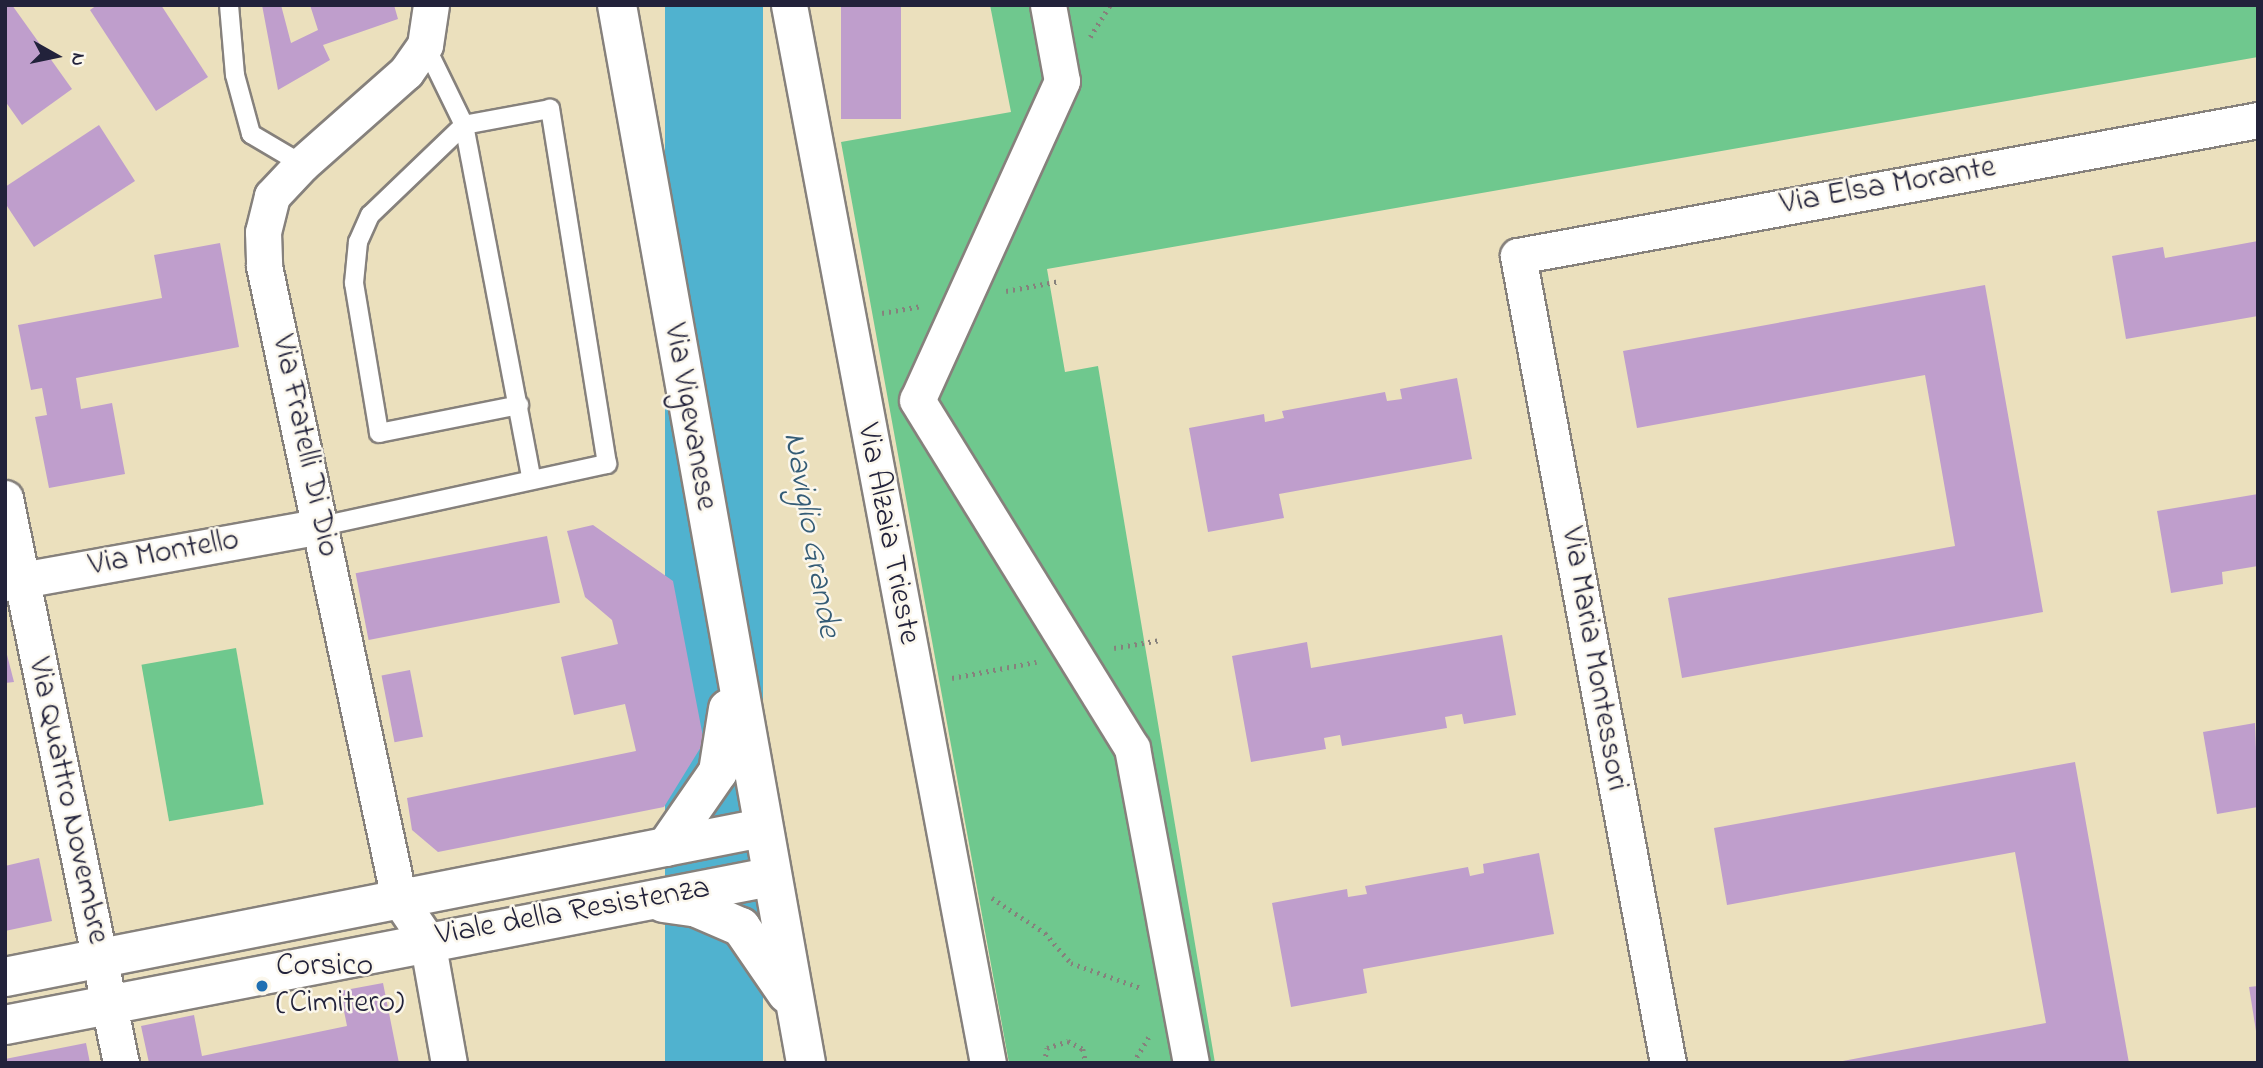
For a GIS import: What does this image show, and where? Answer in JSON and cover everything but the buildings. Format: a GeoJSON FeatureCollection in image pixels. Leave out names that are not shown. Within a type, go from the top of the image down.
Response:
{"type":"FeatureCollection","features":[{"type":"Feature","properties":{"kind":"street"},"geometry":{"type":"LineString","coordinates":[[425,45],[431,5]]}},
{"type":"Feature","properties":{"kind":"street","name":"Via Vigevanese"},"geometry":{"type":"LineString","coordinates":[[617,5],[770,877],[806,1063]]}},
{"type":"Feature","properties":{"kind":"street","name":"Via Alzaia Trieste"},"geometry":{"type":"LineString","coordinates":[[789,5],[988,1063]]}},
{"type":"Feature","properties":{"kind":"street"},"geometry":{"type":"LineString","coordinates":[[1048,5],[1062,81],[917,400],[1132,748],[1191,1063]]}},
{"type":"Feature","properties":{"kind":"street","name":"Via Fratelli Di Dio"},"geometry":{"type":"LineString","coordinates":[[425,45],[381,98],[302,164],[272,197],[263,232],[264,266],[322,526],[399,899],[427,940]]}},
{"type":"Feature","properties":{"kind":"street","name":"Via Elsa Morante"},"geometry":{"type":"LineString","coordinates":[[1518,256],[2258,120]]}},
{"type":"Feature","properties":{"kind":"street","name":"Via Maria Montessori"},"geometry":{"type":"LineString","coordinates":[[1518,256],[1668,1063]]}},
{"type":"Feature","properties":{"kind":"street","name":"Via Quattro Novembre"},"geometry":{"type":"LineString","coordinates":[[5,498],[13,582],[100,958],[121,1063]]}},
{"type":"Feature","properties":{"kind":"street","name":"Via Montello"},"geometry":{"type":"LineString","coordinates":[[13,582],[322,526]]}},
{"type":"Feature","properties":{"kind":"street"},"geometry":{"type":"LineString","coordinates":[[666,847],[710,788],[724,755],[729,644]]}},
{"type":"Feature","properties":{"kind":"street","name":"Viale della Resistenza"},"geometry":{"type":"LineString","coordinates":[[5,977],[762,828]]}},
{"type":"Feature","properties":{"kind":"street","name":"Viale della Resistenza"},"geometry":{"type":"LineString","coordinates":[[5,1025],[427,940],[770,877]]}},
{"type":"Feature","properties":{"kind":"street"},"geometry":{"type":"LineString","coordinates":[[644,900],[697,908],[741,927],[795,1005]]}},
{"type":"Feature","properties":{"kind":"street"},"geometry":{"type":"LineString","coordinates":[[427,940],[449,1063]]}},
{"type":"Feature","properties":{"kind":"lane"},"geometry":{"type":"LineString","coordinates":[[229,5],[235,75],[250,134],[302,164]]}},
{"type":"Feature","properties":{"kind":"lane"},"geometry":{"type":"LineString","coordinates":[[425,45],[464,125],[519,405],[531,480]]}},
{"type":"Feature","properties":{"kind":"lane"},"geometry":{"type":"LineString","coordinates":[[322,526],[607,464],[550,109],[464,125],[370,215],[358,242],[354,284],[379,433],[519,405]]}},
{"type":"Feature","properties":{"kind":"path"},"geometry":{"type":"LineString","coordinates":[[978,900],[1002,901],[1023,921],[1051,937],[1071,963],[1181,1005]]}},
{"type":"Feature","properties":{"kind":"path"},"geometry":{"type":"LineString","coordinates":[[1044,1063],[1047,1048],[1068,1041],[1083,1049],[1086,1063]]}},
{"type":"Feature","properties":{"kind":"green space"},"geometry":{"type":"Polygon","coordinates":[[[990,5],[2258,5],[2258,57],[1047,269],[1065,372],[1098,366],[1215,1063],[1009,1063],[841,142],[1011,112],[990,5]]]}},
{"type":"Feature","properties":{"kind":"green space"},"geometry":{"type":"Polygon","coordinates":[[[236,648],[264,805],[169,821],[141,665],[236,648]]]}},
{"type":"Feature","properties":{"kind":"water"},"geometry":{"type":"Polygon","coordinates":[[[665,5],[763,5],[763,1063],[665,1063],[665,5]]]}},
{"type":"Feature","properties":{"kind":"place","name":"Corsico (Cimitero)"},"geometry":{"type":"Point","coordinates":[262,986]}},
{"type":"Feature","properties":{"kind":"water label","name":"Naviglio Grande"},"geometry":{"type":"Point","coordinates":[810,535]}}]}
